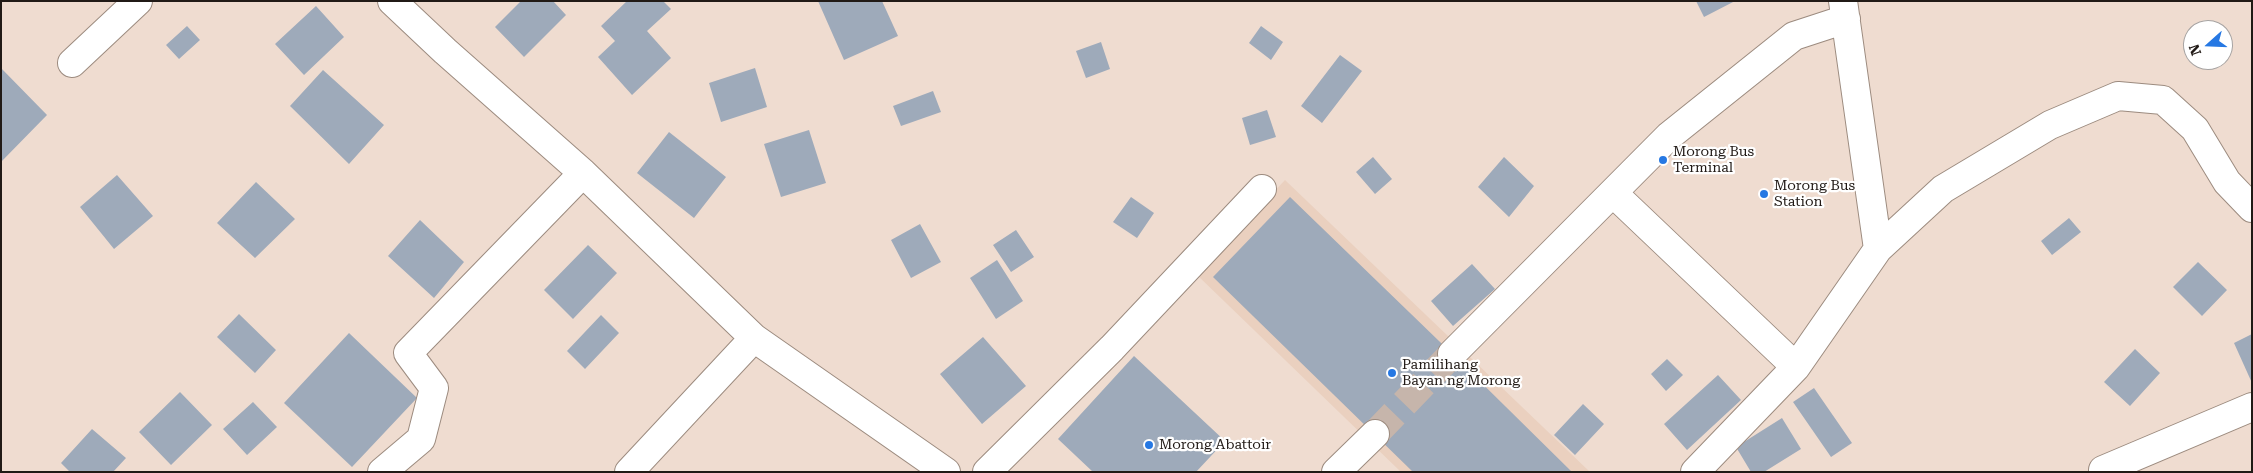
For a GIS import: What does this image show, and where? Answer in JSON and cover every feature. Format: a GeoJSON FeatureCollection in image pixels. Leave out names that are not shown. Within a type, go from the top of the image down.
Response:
{"type":"FeatureCollection","features":[{"type":"Feature","properties":{"kind":"street"},"geometry":{"type":"LineString","coordinates":[[72,63],[138,1]]}},
{"type":"Feature","properties":{"kind":"street"},"geometry":{"type":"LineString","coordinates":[[392,1],[445,51],[583,173],[754,338],[946,472]]}},
{"type":"Feature","properties":{"kind":"street"},"geometry":{"type":"LineString","coordinates":[[1452,354],[1669,136],[1794,36],[1845,10],[1878,249]]}},
{"type":"Feature","properties":{"kind":"street"},"geometry":{"type":"LineString","coordinates":[[1695,472],[1796,367],[1878,249],[1943,189],[2050,125],[2118,96],[2163,100],[2195,129],[2227,182],[2252,208]]}},
{"type":"Feature","properties":{"kind":"street"},"geometry":{"type":"LineString","coordinates":[[382,472],[421,439],[434,388],[408,353],[583,173]]}},
{"type":"Feature","properties":{"kind":"street"},"geometry":{"type":"LineString","coordinates":[[987,472],[1112,348],[1262,190]]}},
{"type":"Feature","properties":{"kind":"street"},"geometry":{"type":"LineString","coordinates":[[1613,192],[1796,367]]}},
{"type":"Feature","properties":{"kind":"street"},"geometry":{"type":"LineString","coordinates":[[629,472],[754,338]]}},
{"type":"Feature","properties":{"kind":"street"},"geometry":{"type":"LineString","coordinates":[[2103,470],[2252,407]]}},
{"type":"Feature","properties":{"kind":"street"},"geometry":{"type":"LineString","coordinates":[[1336,472],[1375,434]]}},
{"type":"Feature","properties":{"kind":"shaded area","name":"Pamilihang Bayan ng Morong"},"geometry":{"type":"Polygon","coordinates":[[[1285,180],[1590,472],[1401,472],[1196,274],[1285,180]]]}},
{"type":"Feature","properties":{"kind":"building"},"geometry":{"type":"Polygon","coordinates":[[[521,1],[553,1],[566,15],[524,57],[495,27],[521,1]]]}},
{"type":"Feature","properties":{"kind":"building"},"geometry":{"type":"Polygon","coordinates":[[[627,1],[663,1],[671,9],[647,31],[671,58],[632,95],[598,57],[615,41],[601,26],[627,1]]]}},
{"type":"Feature","properties":{"kind":"building"},"geometry":{"type":"Polygon","coordinates":[[[818,1],[882,1],[898,36],[844,60],[818,1]]]}},
{"type":"Feature","properties":{"kind":"building"},"geometry":{"type":"Polygon","coordinates":[[[1696,1],[1735,1],[1704,17],[1696,1]]]}},
{"type":"Feature","properties":{"kind":"building"},"geometry":{"type":"Polygon","coordinates":[[[316,6],[344,37],[304,75],[275,44],[316,6]]]}},
{"type":"Feature","properties":{"kind":"building"},"geometry":{"type":"Polygon","coordinates":[[[187,26],[200,40],[179,59],[166,45],[187,26]]]}},
{"type":"Feature","properties":{"kind":"building"},"geometry":{"type":"Polygon","coordinates":[[[1261,26],[1283,42],[1271,60],[1249,43],[1261,26]]]}},
{"type":"Feature","properties":{"kind":"building"},"geometry":{"type":"Polygon","coordinates":[[[1101,42],[1110,69],[1086,78],[1076,51],[1101,42]]]}},
{"type":"Feature","properties":{"kind":"building"},"geometry":{"type":"Polygon","coordinates":[[[1340,55],[1362,71],[1322,123],[1301,106],[1340,55]]]}},
{"type":"Feature","properties":{"kind":"building"},"geometry":{"type":"Polygon","coordinates":[[[1,68],[47,115],[1,162],[1,68]]]}},
{"type":"Feature","properties":{"kind":"building"},"geometry":{"type":"Polygon","coordinates":[[[755,68],[767,107],[721,122],[709,83],[755,68]]]}},
{"type":"Feature","properties":{"kind":"building"},"geometry":{"type":"Polygon","coordinates":[[[323,70],[384,125],[349,164],[290,106],[323,70]]]}},
{"type":"Feature","properties":{"kind":"building"},"geometry":{"type":"Polygon","coordinates":[[[933,91],[941,112],[901,126],[893,106],[933,91]]]}},
{"type":"Feature","properties":{"kind":"building"},"geometry":{"type":"Polygon","coordinates":[[[1267,110],[1276,137],[1250,145],[1242,118],[1267,110]]]}},
{"type":"Feature","properties":{"kind":"building"},"geometry":{"type":"Polygon","coordinates":[[[809,130],[826,183],[781,197],[764,144],[809,130]]]}},
{"type":"Feature","properties":{"kind":"building"},"geometry":{"type":"Polygon","coordinates":[[[669,132],[726,177],[694,218],[637,173],[669,132]]]}},
{"type":"Feature","properties":{"kind":"building"},"geometry":{"type":"Polygon","coordinates":[[[1373,157],[1392,179],[1375,194],[1356,172],[1373,157]]]}},
{"type":"Feature","properties":{"kind":"building"},"geometry":{"type":"Polygon","coordinates":[[[1504,157],[1534,186],[1509,217],[1478,187],[1504,157]]]}},
{"type":"Feature","properties":{"kind":"building"},"geometry":{"type":"Polygon","coordinates":[[[117,175],[153,216],[114,249],[80,207],[117,175]]]}},
{"type":"Feature","properties":{"kind":"building"},"geometry":{"type":"Polygon","coordinates":[[[256,182],[295,219],[255,258],[217,223],[256,182]]]}},
{"type":"Feature","properties":{"kind":"building"},"geometry":{"type":"Polygon","coordinates":[[[1131,197],[1154,213],[1137,238],[1113,222],[1131,197]]]}},
{"type":"Feature","properties":{"kind":"building","name":"Pamilihang Bayan ng Morong"},"geometry":{"type":"Polygon","coordinates":[[[1290,197],[1572,472],[1413,472],[1213,277],[1290,197]]]}},
{"type":"Feature","properties":{"kind":"building"},"geometry":{"type":"Polygon","coordinates":[[[2069,218],[2081,232],[2052,255],[2041,241],[2069,218]]]}},
{"type":"Feature","properties":{"kind":"building"},"geometry":{"type":"Polygon","coordinates":[[[420,220],[464,262],[434,298],[388,256],[420,220]]]}},
{"type":"Feature","properties":{"kind":"building"},"geometry":{"type":"Polygon","coordinates":[[[920,224],[941,262],[911,278],[891,240],[920,224]]]}},
{"type":"Feature","properties":{"kind":"building"},"geometry":{"type":"Polygon","coordinates":[[[1016,230],[1034,257],[1011,272],[993,245],[1016,230]]]}},
{"type":"Feature","properties":{"kind":"building"},"geometry":{"type":"Polygon","coordinates":[[[588,245],[617,273],[573,319],[544,290],[588,245]]]}},
{"type":"Feature","properties":{"kind":"building"},"geometry":{"type":"Polygon","coordinates":[[[997,260],[1023,301],[996,319],[970,278],[997,260]]]}},
{"type":"Feature","properties":{"kind":"building"},"geometry":{"type":"Polygon","coordinates":[[[2198,262],[2227,290],[2202,316],[2173,287],[2198,262]]]}},
{"type":"Feature","properties":{"kind":"building"},"geometry":{"type":"Polygon","coordinates":[[[1472,264],[1495,289],[1453,326],[1431,301],[1472,264]]]}},
{"type":"Feature","properties":{"kind":"building"},"geometry":{"type":"Polygon","coordinates":[[[239,314],[276,350],[255,373],[217,337],[239,314]]]}},
{"type":"Feature","properties":{"kind":"building"},"geometry":{"type":"Polygon","coordinates":[[[601,315],[619,333],[585,369],[567,351],[601,315]]]}},
{"type":"Feature","properties":{"kind":"building"},"geometry":{"type":"Polygon","coordinates":[[[349,333],[417,398],[352,467],[284,403],[349,333]]]}},
{"type":"Feature","properties":{"kind":"building"},"geometry":{"type":"Polygon","coordinates":[[[2252,334],[2252,383],[2234,343],[2252,334]]]}},
{"type":"Feature","properties":{"kind":"building"},"geometry":{"type":"Polygon","coordinates":[[[983,337],[1026,386],[982,424],[940,374],[983,337]]]}},
{"type":"Feature","properties":{"kind":"building"},"geometry":{"type":"Polygon","coordinates":[[[2135,349],[2160,373],[2130,406],[2104,382],[2135,349]]]}},
{"type":"Feature","properties":{"kind":"building"},"geometry":{"type":"Polygon","coordinates":[[[1134,356],[1225,441],[1196,472],[1093,472],[1058,439],[1134,356]]]}},
{"type":"Feature","properties":{"kind":"building"},"geometry":{"type":"Polygon","coordinates":[[[1667,359],[1683,375],[1666,391],[1651,374],[1667,359]]]}},
{"type":"Feature","properties":{"kind":"building"},"geometry":{"type":"Polygon","coordinates":[[[1718,375],[1741,400],[1687,450],[1664,424],[1718,375]]]}},
{"type":"Feature","properties":{"kind":"building"},"geometry":{"type":"Polygon","coordinates":[[[1814,388],[1852,443],[1831,457],[1793,402],[1814,388]]]}},
{"type":"Feature","properties":{"kind":"building"},"geometry":{"type":"Polygon","coordinates":[[[180,392],[212,425],[171,465],[139,432],[180,392]]]}},
{"type":"Feature","properties":{"kind":"building"},"geometry":{"type":"Polygon","coordinates":[[[253,402],[277,427],[247,455],[223,429],[253,402]]]}},
{"type":"Feature","properties":{"kind":"building"},"geometry":{"type":"Polygon","coordinates":[[[1583,404],[1604,424],[1575,455],[1554,435],[1583,404]]]}},
{"type":"Feature","properties":{"kind":"building"},"geometry":{"type":"Polygon","coordinates":[[[1782,418],[1801,449],[1764,472],[1751,472],[1736,447],[1782,418]]]}},
{"type":"Feature","properties":{"kind":"building"},"geometry":{"type":"Polygon","coordinates":[[[92,429],[126,458],[113,472],[70,472],[61,463],[92,429]]]}},
{"type":"Feature","properties":{"kind":"tunnel"},"geometry":{"type":"LineString","coordinates":[[1375,434],[1452,354]]}},
{"type":"Feature","properties":{"kind":"place","name":"Morong Bus Terminal"},"geometry":{"type":"Point","coordinates":[1663,160]}},
{"type":"Feature","properties":{"kind":"place","name":"Morong Bus Station"},"geometry":{"type":"Point","coordinates":[1764,194]}},
{"type":"Feature","properties":{"kind":"place","name":"Pamilihang Bayan ng Morong"},"geometry":{"type":"Point","coordinates":[1392,373]}},
{"type":"Feature","properties":{"kind":"place","name":"Morong Abattoir"},"geometry":{"type":"Point","coordinates":[1149,445]}}]}
